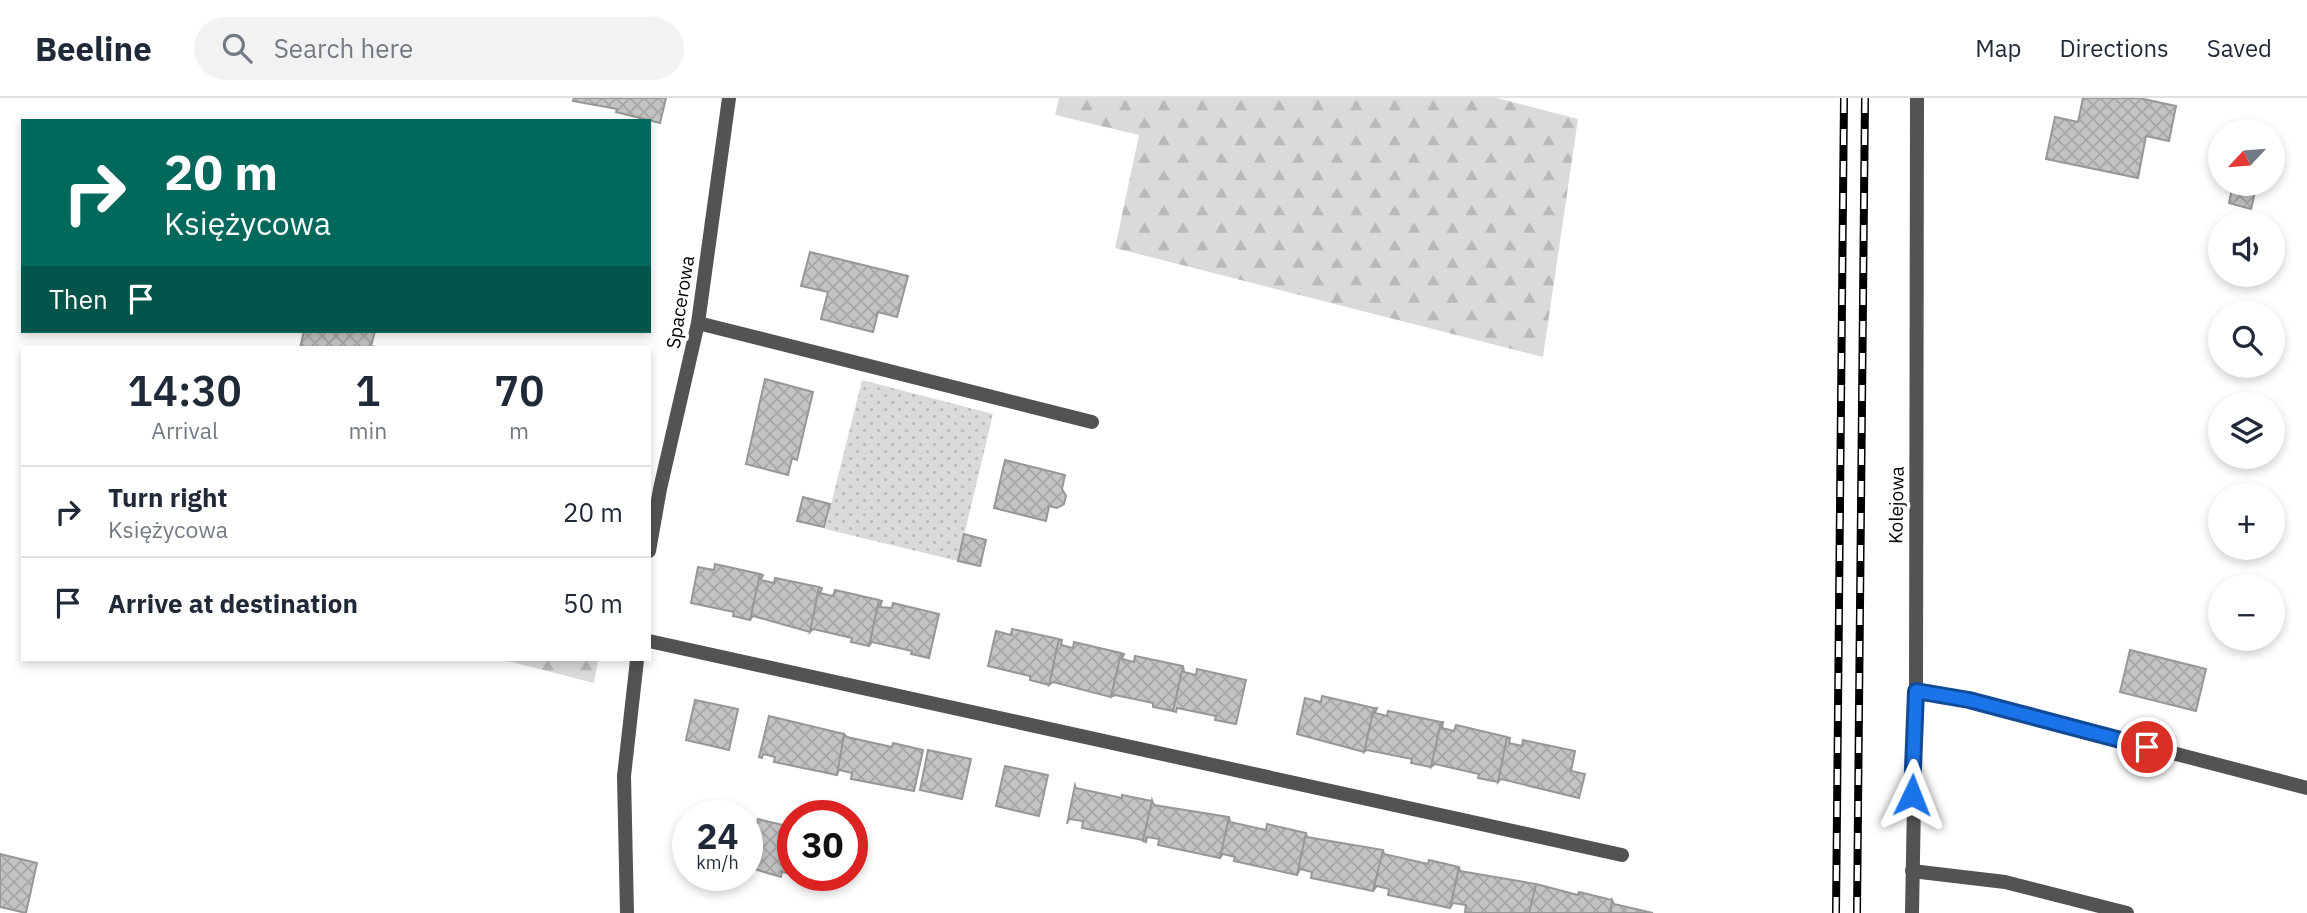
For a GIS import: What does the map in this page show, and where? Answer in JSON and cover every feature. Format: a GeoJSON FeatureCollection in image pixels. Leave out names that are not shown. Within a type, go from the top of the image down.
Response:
{"type":"FeatureCollection","features":[{"type":"Feature","properties":{"kind":"street","name":"Spacerowa"},"geometry":{"type":"LineString","coordinates":[[651,540],[698,323],[729,98]]}},
{"type":"Feature","properties":{"kind":"street","name":"Kolejowa"},"geometry":{"type":"LineString","coordinates":[[1912,913],[1916,691],[1917,98]]}},
{"type":"Feature","properties":{"kind":"street"},"geometry":{"type":"LineString","coordinates":[[698,323],[1092,422]]}},
{"type":"Feature","properties":{"kind":"street"},"geometry":{"type":"LineString","coordinates":[[651,641],[1622,855]]}},
{"type":"Feature","properties":{"kind":"street"},"geometry":{"type":"LineString","coordinates":[[627,913],[624,776],[637,661]]}},
{"type":"Feature","properties":{"kind":"street"},"geometry":{"type":"LineString","coordinates":[[1916,691],[1969,700],[2307,788]]}},
{"type":"Feature","properties":{"kind":"street"},"geometry":{"type":"LineString","coordinates":[[1912,871],[2005,882],[2127,913]]}},
{"type":"Feature","properties":{"kind":"green space"},"geometry":{"type":"Polygon","coordinates":[[[1059,98],[1497,98],[1578,119],[1543,357],[1115,248],[1139,135],[1055,115],[1059,98]]]}},
{"type":"Feature","properties":{"kind":"green space"},"geometry":{"type":"Polygon","coordinates":[[[862,380],[993,414],[958,561],[825,529],[862,380]]]}},
{"type":"Feature","properties":{"kind":"green space"},"geometry":{"type":"Polygon","coordinates":[[[508,661],[598,661],[594,683],[508,661]]]}},
{"type":"Feature","properties":{"kind":"building"},"geometry":{"type":"Polygon","coordinates":[[[574,98],[666,98],[660,123],[616,112],[617,109],[573,101],[574,98]]]}},
{"type":"Feature","properties":{"kind":"building"},"geometry":{"type":"Polygon","coordinates":[[[2083,98],[2139,98],[2176,106],[2169,141],[2146,136],[2138,178],[2046,159],[2055,117],[2078,122],[2083,98]]]}},
{"type":"Feature","properties":{"kind":"building"},"geometry":{"type":"Polygon","coordinates":[[[2230,196],[2254,196],[2251,209],[2229,203],[2230,196]]]}},
{"type":"Feature","properties":{"kind":"building"},"geometry":{"type":"Polygon","coordinates":[[[810,252],[908,276],[897,317],[878,312],[873,332],[821,319],[828,292],[801,286],[810,252]]]}},
{"type":"Feature","properties":{"kind":"building"},"geometry":{"type":"Polygon","coordinates":[[[304,333],[374,333],[371,346],[300,346],[304,333]]]}},
{"type":"Feature","properties":{"kind":"building"},"geometry":{"type":"Polygon","coordinates":[[[765,379],[813,392],[797,460],[792,458],[788,475],[746,464],[765,379]]]}},
{"type":"Feature","properties":{"kind":"building"},"geometry":{"type":"Polygon","coordinates":[[[1005,460],[1065,475],[1062,489],[1066,496],[1064,504],[1057,508],[1049,506],[1046,521],[994,508],[1005,460]]]}},
{"type":"Feature","properties":{"kind":"building"},"geometry":{"type":"Polygon","coordinates":[[[803,497],[830,504],[824,527],[797,521],[803,497]]]}},
{"type":"Feature","properties":{"kind":"building"},"geometry":{"type":"Polygon","coordinates":[[[964,534],[986,540],[980,566],[958,561],[964,534]]]}},
{"type":"Feature","properties":{"kind":"building"},"geometry":{"type":"Polygon","coordinates":[[[715,564],[760,574],[750,620],[733,616],[734,612],[691,603],[698,567],[714,570],[715,564]]]}},
{"type":"Feature","properties":{"kind":"building"},"geometry":{"type":"Polygon","coordinates":[[[760,574],[763,575],[761,580],[774,583],[775,578],[819,587],[810,632],[753,616],[750,620],[760,574]]]}},
{"type":"Feature","properties":{"kind":"building"},"geometry":{"type":"Polygon","coordinates":[[[819,587],[822,588],[820,593],[833,596],[835,590],[879,600],[869,646],[851,642],[852,638],[813,629],[810,632],[819,587]]]}},
{"type":"Feature","properties":{"kind":"building"},"geometry":{"type":"Polygon","coordinates":[[[879,600],[882,601],[880,607],[892,608],[893,603],[939,614],[929,658],[911,654],[912,651],[872,642],[869,646],[879,600]]]}},
{"type":"Feature","properties":{"kind":"building"},"geometry":{"type":"Polygon","coordinates":[[[1012,629],[1059,639],[1049,685],[1030,680],[1030,676],[988,666],[996,631],[1011,635],[1012,629]]]}},
{"type":"Feature","properties":{"kind":"building"},"geometry":{"type":"Polygon","coordinates":[[[1059,639],[1062,640],[1061,645],[1073,648],[1074,642],[1121,653],[1111,697],[1053,682],[1049,685],[1059,639]]]}},
{"type":"Feature","properties":{"kind":"building"},"geometry":{"type":"Polygon","coordinates":[[[2130,650],[2206,669],[2196,711],[2120,692],[2130,650]]]}},
{"type":"Feature","properties":{"kind":"building"},"geometry":{"type":"Polygon","coordinates":[[[1121,653],[1124,654],[1122,659],[1134,662],[1135,656],[1183,666],[1173,711],[1153,707],[1153,703],[1115,695],[1111,697],[1121,653]]]}},
{"type":"Feature","properties":{"kind":"building"},"geometry":{"type":"Polygon","coordinates":[[[1183,666],[1184,672],[1196,675],[1197,669],[1246,680],[1236,724],[1215,720],[1216,716],[1177,708],[1176,712],[1173,711],[1183,666]]]}},
{"type":"Feature","properties":{"kind":"building"},"geometry":{"type":"Polygon","coordinates":[[[1322,696],[1374,708],[1364,752],[1297,734],[1305,698],[1321,702],[1322,696]]]}},
{"type":"Feature","properties":{"kind":"building"},"geometry":{"type":"Polygon","coordinates":[[[695,700],[738,709],[729,750],[686,740],[695,700]]]}},
{"type":"Feature","properties":{"kind":"building"},"geometry":{"type":"Polygon","coordinates":[[[1374,708],[1377,708],[1375,713],[1387,716],[1388,711],[1441,722],[1431,767],[1411,763],[1412,759],[1367,750],[1364,752],[1374,708]]]}},
{"type":"Feature","properties":{"kind":"building"},"geometry":{"type":"Polygon","coordinates":[[[769,716],[844,734],[837,775],[774,762],[775,757],[763,754],[762,758],[759,757],[769,716]]]}},
{"type":"Feature","properties":{"kind":"building"},"geometry":{"type":"Polygon","coordinates":[[[1441,722],[1442,728],[1454,731],[1456,725],[1507,737],[1498,782],[1478,778],[1479,774],[1435,764],[1431,767],[1441,722]]]}},
{"type":"Feature","properties":{"kind":"building"},"geometry":{"type":"Polygon","coordinates":[[[844,734],[847,737],[892,747],[893,743],[923,750],[914,791],[851,779],[852,773],[839,770],[837,775],[844,734]]]}},
{"type":"Feature","properties":{"kind":"building"},"geometry":{"type":"Polygon","coordinates":[[[1507,737],[1510,738],[1509,743],[1522,746],[1523,740],[1575,751],[1571,771],[1585,774],[1579,798],[1501,779],[1498,782],[1507,737]]]}},
{"type":"Feature","properties":{"kind":"building"},"geometry":{"type":"Polygon","coordinates":[[[928,750],[971,759],[962,799],[920,790],[928,750]]]}},
{"type":"Feature","properties":{"kind":"building"},"geometry":{"type":"Polygon","coordinates":[[[1005,766],[1048,775],[1039,816],[996,806],[1005,766]]]}},
{"type":"Feature","properties":{"kind":"building"},"geometry":{"type":"Polygon","coordinates":[[[1075,785],[1076,788],[1122,798],[1122,795],[1152,801],[1143,840],[1082,828],[1083,821],[1069,819],[1067,824],[1075,785]]]}},
{"type":"Feature","properties":{"kind":"building"},"geometry":{"type":"Polygon","coordinates":[[[1152,800],[1154,805],[1229,817],[1220,858],[1158,845],[1159,839],[1147,837],[1146,842],[1143,841],[1152,800]]]}},
{"type":"Feature","properties":{"kind":"building"},"geometry":{"type":"Polygon","coordinates":[[[1229,817],[1230,822],[1266,830],[1267,824],[1306,833],[1297,875],[1234,861],[1235,857],[1223,854],[1220,858],[1229,817]]]}},
{"type":"Feature","properties":{"kind":"building"},"geometry":{"type":"Polygon","coordinates":[[[763,820],[777,824],[777,876],[763,872],[763,820]]]}},
{"type":"Feature","properties":{"kind":"building"},"geometry":{"type":"Polygon","coordinates":[[[1306,833],[1307,837],[1383,850],[1373,891],[1311,878],[1312,872],[1300,869],[1297,875],[1306,833]]]}},
{"type":"Feature","properties":{"kind":"building"},"geometry":{"type":"Polygon","coordinates":[[[1383,850],[1384,854],[1428,864],[1429,860],[1459,867],[1450,908],[1388,895],[1389,889],[1377,886],[1373,891],[1383,850]]]}},
{"type":"Feature","properties":{"kind":"building"},"geometry":{"type":"Polygon","coordinates":[[[0,854],[37,863],[26,913],[0,907],[0,854]]]}},
{"type":"Feature","properties":{"kind":"building"},"geometry":{"type":"Polygon","coordinates":[[[1459,867],[1460,871],[1536,884],[1529,913],[1471,913],[1465,912],[1466,905],[1453,903],[1450,908],[1459,867]]]}},
{"type":"Feature","properties":{"kind":"building"},"geometry":{"type":"Polygon","coordinates":[[[1536,884],[1578,895],[1579,892],[1612,900],[1610,913],[1529,913],[1536,884]]]}},
{"type":"Feature","properties":{"kind":"building"},"geometry":{"type":"Polygon","coordinates":[[[1612,900],[1614,904],[1653,913],[1610,913],[1612,900]]]}},
{"type":"Feature","properties":{"kind":"railway"},"geometry":{"type":"LineString","coordinates":[[1836,913],[1844,98]]}},
{"type":"Feature","properties":{"kind":"railway"},"geometry":{"type":"LineString","coordinates":[[1857,913],[1865,98]]}},
{"type":"Feature","properties":{"kind":"route"},"geometry":{"type":"LineString","coordinates":[[1912,795],[1916,691],[1969,700],[2147,747]]}}]}
